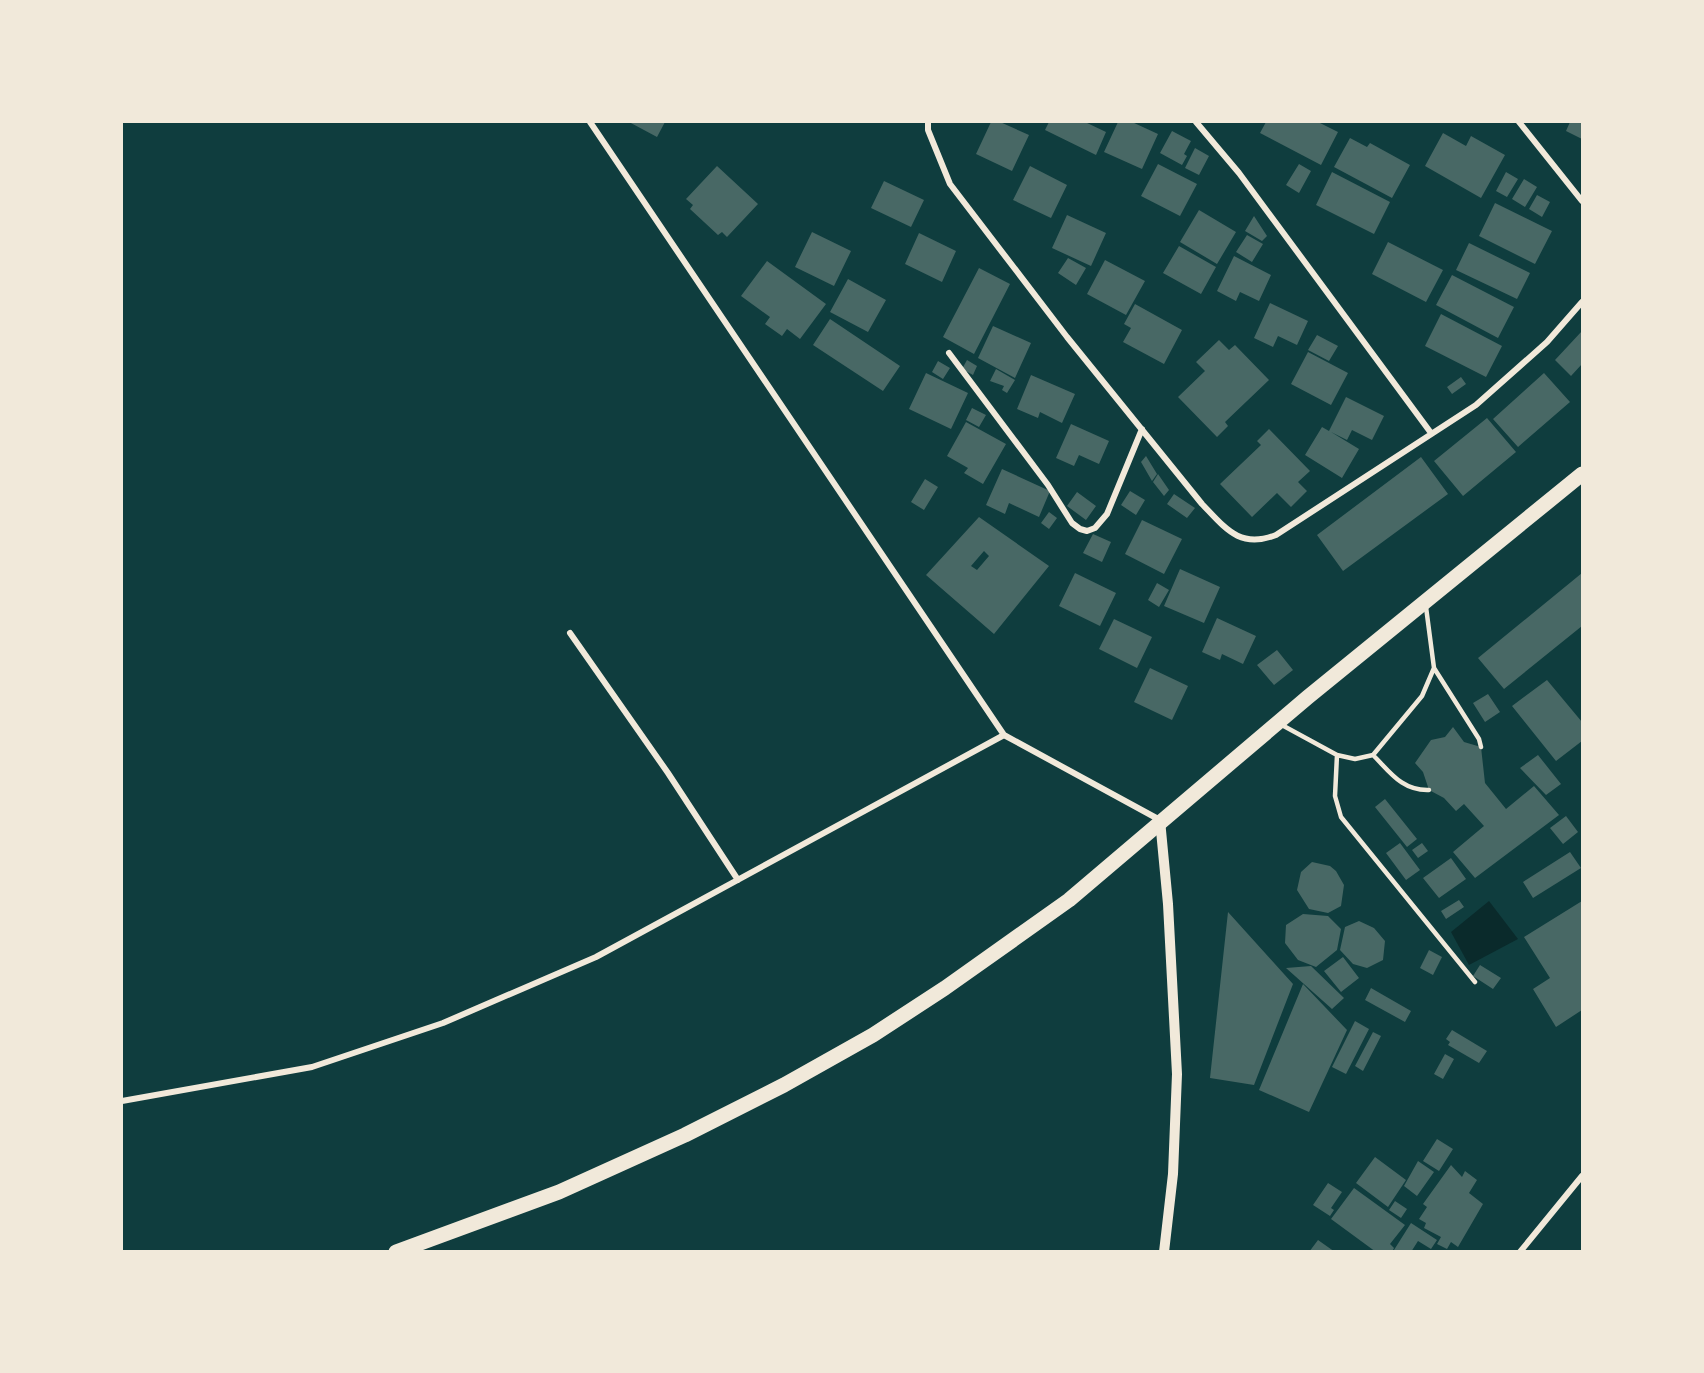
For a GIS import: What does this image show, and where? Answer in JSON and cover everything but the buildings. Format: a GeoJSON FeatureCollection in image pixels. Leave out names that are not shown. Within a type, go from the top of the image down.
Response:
{"type":"FeatureCollection","features":[{"type":"Feature","properties":{"kind":"main road"},"geometry":{"type":"LineString","coordinates":[[396,1251],[559,1192],[685,1135],[794,1080],[873,1035],[990,957],[1069,900],[1160,820],[1582,474]]}},
{"type":"Feature","properties":{"kind":"street"},"geometry":{"type":"LineString","coordinates":[[590,122],[1004,735],[1160,820],[1168,904],[1177,1074],[1173,1174],[1164,1251]]}},
{"type":"Feature","properties":{"kind":"street"},"geometry":{"type":"LineString","coordinates":[[928,122],[928,130],[950,184],[1142,429],[1219,522],[1248,541],[1259,541],[1276,535],[1476,405],[1547,342],[1582,302]]}},
{"type":"Feature","properties":{"kind":"street"},"geometry":{"type":"LineString","coordinates":[[1196,122],[1239,173],[1431,433]]}},
{"type":"Feature","properties":{"kind":"street"},"geometry":{"type":"LineString","coordinates":[[1520,122],[1582,201]]}},
{"type":"Feature","properties":{"kind":"street"},"geometry":{"type":"LineString","coordinates":[[949,353],[1048,485],[1072,523],[1080,529],[1087,531],[1095,528],[1107,514],[1142,429]]}},
{"type":"Feature","properties":{"kind":"street"},"geometry":{"type":"LineString","coordinates":[[570,633],[668,773],[738,880]]}},
{"type":"Feature","properties":{"kind":"street"},"geometry":{"type":"LineString","coordinates":[[122,1101],[312,1067],[443,1023],[596,957],[1004,735]]}},
{"type":"Feature","properties":{"kind":"street"},"geometry":{"type":"LineString","coordinates":[[1520,1251],[1582,1176]]}},
{"type":"Feature","properties":{"kind":"lane"},"geometry":{"type":"LineString","coordinates":[[1426,602],[1434,668],[1479,739],[1480,747]]}},
{"type":"Feature","properties":{"kind":"lane"},"geometry":{"type":"LineString","coordinates":[[1277,723],[1337,755],[1355,759],[1373,755],[1422,696],[1434,668]]}},
{"type":"Feature","properties":{"kind":"lane"},"geometry":{"type":"LineString","coordinates":[[1337,755],[1335,795],[1341,817],[1475,982]]}},
{"type":"Feature","properties":{"kind":"lane"},"geometry":{"type":"LineString","coordinates":[[1373,755],[1401,784],[1416,790],[1429,789]]}},
{"type":"Feature","properties":{"kind":"water"},"geometry":{"type":"Polygon","coordinates":[[[1489,901],[1518,939],[1469,965],[1451,932],[1489,901]]]}}]}
